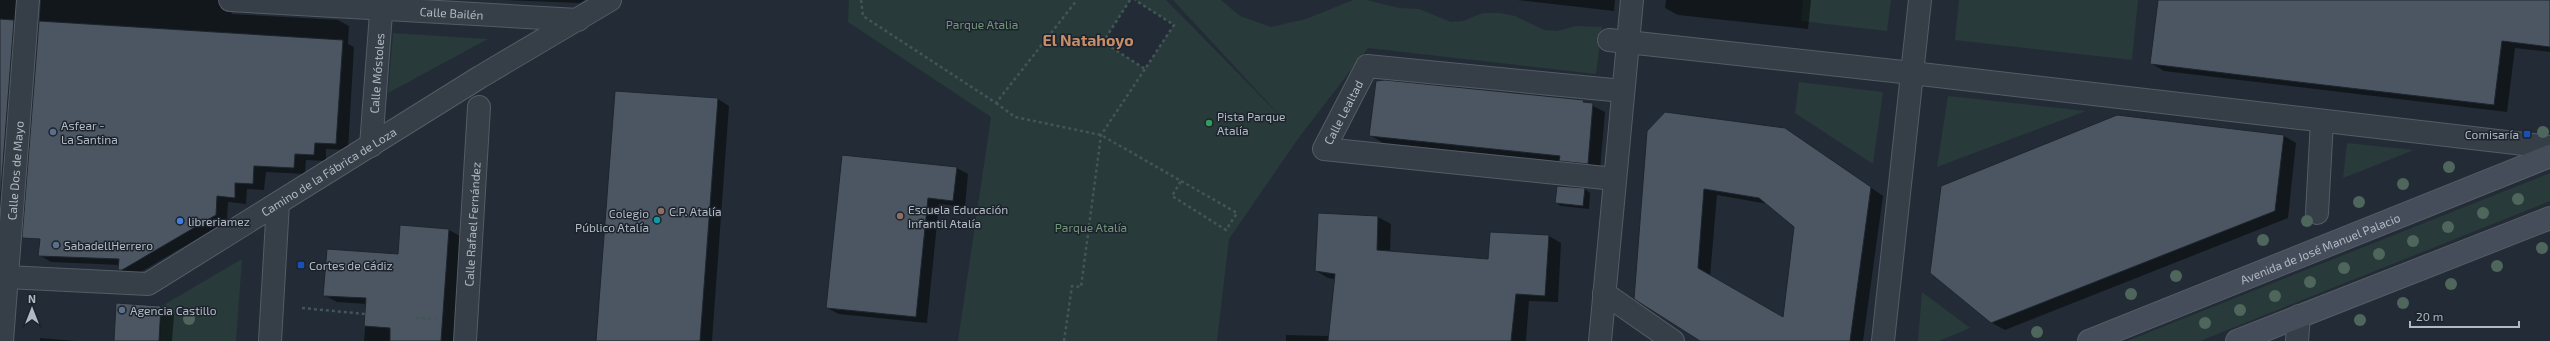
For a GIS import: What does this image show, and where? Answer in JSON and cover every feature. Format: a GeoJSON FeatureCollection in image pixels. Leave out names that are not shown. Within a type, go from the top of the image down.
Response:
{"type":"FeatureCollection","features":[{"type":"Feature","properties":{"kind":"main road","name":"Avenida de José Manuel Palacio"},"geometry":{"type":"LineString","coordinates":[[2089,341],[2550,156]]}},
{"type":"Feature","properties":{"kind":"main road"},"geometry":{"type":"LineString","coordinates":[[2237,341],[2550,218]]}},
{"type":"Feature","properties":{"kind":"street","name":"Calle Dos de Mayo"},"geometry":{"type":"LineString","coordinates":[[2,341],[3,275],[28,0]]}},
{"type":"Feature","properties":{"kind":"street","name":"Calle Bailén"},"geometry":{"type":"LineString","coordinates":[[230,0],[381,4],[578,20]]}},
{"type":"Feature","properties":{"kind":"street","name":"Camino de la Fábrica de Loza"},"geometry":{"type":"LineString","coordinates":[[3,275],[148,284],[610,0]]}},
{"type":"Feature","properties":{"kind":"street"},"geometry":{"type":"LineString","coordinates":[[1600,341],[1623,91],[1618,42],[1632,0]]}},
{"type":"Feature","properties":{"kind":"street"},"geometry":{"type":"LineString","coordinates":[[1883,341],[1920,0]]}},
{"type":"Feature","properties":{"kind":"street","name":"Calle Móstoles"},"geometry":{"type":"LineString","coordinates":[[371,146],[381,4]]}},
{"type":"Feature","properties":{"kind":"street"},"geometry":{"type":"LineString","coordinates":[[1618,42],[1912,73],[2550,148]]}},
{"type":"Feature","properties":{"kind":"street","name":"Calle Lealtad"},"geometry":{"type":"LineString","coordinates":[[1614,179],[1324,149],[1367,66],[1623,91]]}},
{"type":"Feature","properties":{"kind":"street","name":"Calle Rafael Fernández"},"geometry":{"type":"LineString","coordinates":[[465,341],[479,107]]}},
{"type":"Feature","properties":{"kind":"street"},"geometry":{"type":"LineString","coordinates":[[2317,213],[2322,121]]}},
{"type":"Feature","properties":{"kind":"street"},"geometry":{"type":"LineString","coordinates":[[270,341],[278,203]]}},
{"type":"Feature","properties":{"kind":"street"},"geometry":{"type":"LineString","coordinates":[[1604,293],[1673,341]]}},
{"type":"Feature","properties":{"kind":"street"},"geometry":{"type":"LineString","coordinates":[[2297,341],[2299,316]]}},
{"type":"Feature","properties":{"kind":"path"},"geometry":{"type":"LineString","coordinates":[[861,0],[863,16],[1015,117],[1101,135],[1237,213],[1226,230],[1172,196],[1181,181]]}},
{"type":"Feature","properties":{"kind":"path"},"geometry":{"type":"LineString","coordinates":[[996,103],[1077,0]]}},
{"type":"Feature","properties":{"kind":"path"},"geometry":{"type":"LineString","coordinates":[[1130,0],[1102,42],[1145,70]]}},
{"type":"Feature","properties":{"kind":"path"},"geometry":{"type":"LineString","coordinates":[[1064,341],[1072,286],[1080,287],[1101,135],[1174,25],[1135,0]]}},
{"type":"Feature","properties":{"kind":"path"},"geometry":{"type":"LineString","coordinates":[[298,308],[365,314]]}},
{"type":"Feature","properties":{"kind":"path"},"geometry":{"type":"LineString","coordinates":[[416,318],[427,319]]}},
{"type":"Feature","properties":{"kind":"green space","name":"Parque Atalía"},"geometry":{"type":"Polygon","coordinates":[[[849,0],[1130,0],[1103,42],[1145,69],[1174,25],[1135,0],[1166,0],[1284,120],[1173,0],[1221,0],[1240,16],[1271,27],[1306,19],[1353,0],[1366,0],[1399,8],[1419,9],[1451,22],[1463,21],[1483,13],[1500,13],[1515,16],[1544,30],[1557,31],[1576,26],[1602,27],[1596,74],[1368,48],[1300,136],[1229,239],[1217,341],[958,341],[991,117],[848,22],[849,0]]]}},
{"type":"Feature","properties":{"kind":"green space"},"geometry":{"type":"Polygon","coordinates":[[[1803,0],[1891,0],[1887,31],[1801,21],[1803,0]]]}},
{"type":"Feature","properties":{"kind":"green space"},"geometry":{"type":"Polygon","coordinates":[[[1959,0],[2138,0],[2132,60],[1955,40],[1959,0]]]}},
{"type":"Feature","properties":{"kind":"green space"},"geometry":{"type":"Polygon","coordinates":[[[393,33],[488,39],[388,93],[393,33]]]}},
{"type":"Feature","properties":{"kind":"green space"},"geometry":{"type":"Polygon","coordinates":[[[1799,82],[1883,92],[1873,164],[1795,113],[1799,82]]]}},
{"type":"Feature","properties":{"kind":"green space"},"geometry":{"type":"Polygon","coordinates":[[[1948,96],[2086,111],[1937,167],[1948,96]]]}},
{"type":"Feature","properties":{"kind":"green space"},"geometry":{"type":"Polygon","coordinates":[[[2347,143],[2414,150],[2343,178],[2347,143]]]}},
{"type":"Feature","properties":{"kind":"green space"},"geometry":{"type":"Polygon","coordinates":[[[2550,173],[2550,201],[2200,341],[2127,341],[2550,173]]]}},
{"type":"Feature","properties":{"kind":"green space"},"geometry":{"type":"Polygon","coordinates":[[[242,259],[236,341],[160,341],[162,306],[242,259]]]}},
{"type":"Feature","properties":{"kind":"green space"},"geometry":{"type":"Polygon","coordinates":[[[1922,292],[1970,328],[1939,341],[1918,341],[1922,292]]]}},
{"type":"Feature","properties":{"kind":"building"},"geometry":{"type":"Polygon","coordinates":[[[2158,0],[2550,0],[2550,47],[2502,41],[2494,105],[2290,81],[2150,64],[2158,0]]]}},
{"type":"Feature","properties":{"kind":"building"},"geometry":{"type":"Polygon","coordinates":[[[0,19],[14,20],[0,203],[0,19]]]}},
{"type":"Feature","properties":{"kind":"building"},"geometry":{"type":"Polygon","coordinates":[[[39,21],[343,40],[336,144],[315,143],[314,155],[295,154],[294,168],[254,166],[253,184],[235,183],[235,198],[217,196],[216,215],[122,270],[118,270],[119,259],[38,256],[40,239],[22,238],[39,21]]]}},
{"type":"Feature","properties":{"kind":"building"},"geometry":{"type":"Polygon","coordinates":[[[1385,80],[1584,100],[1583,102],[1593,103],[1588,164],[1559,161],[1560,156],[1369,136],[1376,81],[1385,80]]]}},
{"type":"Feature","properties":{"kind":"building","name":"Colegio Público Atalía"},"geometry":{"type":"Polygon","coordinates":[[[615,91],[718,98],[700,341],[596,341],[615,91]]]}},
{"type":"Feature","properties":{"kind":"building"},"geometry":{"type":"Polygon","coordinates":[[[1665,112],[1785,128],[1871,187],[1850,341],[1700,341],[1634,299],[1647,131],[1665,112]],[[1704,189],[1698,268],[1783,317],[1794,227],[1759,198],[1704,189]]]}},
{"type":"Feature","properties":{"kind":"building"},"geometry":{"type":"Polygon","coordinates":[[[2117,115],[2284,135],[2275,211],[1991,323],[1930,273],[1941,186],[2117,115]]]}},
{"type":"Feature","properties":{"kind":"building"},"geometry":{"type":"Polygon","coordinates":[[[842,155],[957,167],[953,201],[928,198],[916,317],[826,308],[842,155]]]}},
{"type":"Feature","properties":{"kind":"building"},"geometry":{"type":"Polygon","coordinates":[[[1557,186],[1585,188],[1583,206],[1555,203],[1557,186]]]}},
{"type":"Feature","properties":{"kind":"building"},"geometry":{"type":"Polygon","coordinates":[[[1318,213],[1378,216],[1377,250],[1488,259],[1490,232],[1549,235],[1545,296],[1516,294],[1511,341],[1328,341],[1335,274],[1315,271],[1318,213]]]}},
{"type":"Feature","properties":{"kind":"building"},"geometry":{"type":"Polygon","coordinates":[[[400,225],[449,229],[441,341],[390,341],[390,328],[364,326],[366,298],[323,296],[327,249],[398,254],[400,225]]]}},
{"type":"Feature","properties":{"kind":"building"},"geometry":{"type":"Polygon","coordinates":[[[116,303],[161,306],[159,341],[114,341],[116,303]]]}},
{"type":"Feature","properties":{"kind":"place","name":"Pista Parque Atalía"},"geometry":{"type":"Point","coordinates":[1209,123]}},
{"type":"Feature","properties":{"kind":"place","name":"Asfear - La Santina"},"geometry":{"type":"Point","coordinates":[53,132]}},
{"type":"Feature","properties":{"kind":"place","name":"Comisaría"},"geometry":{"type":"Point","coordinates":[2527,134]}},
{"type":"Feature","properties":{"kind":"place","name":"C.P. Atalía"},"geometry":{"type":"Point","coordinates":[661,211]}},
{"type":"Feature","properties":{"kind":"place","name":"Escuela Educación Infantil Atalía"},"geometry":{"type":"Point","coordinates":[900,216]}},
{"type":"Feature","properties":{"kind":"place","name":"Colegio Público Atalía"},"geometry":{"type":"Point","coordinates":[657,220]}},
{"type":"Feature","properties":{"kind":"place","name":"libreriamez"},"geometry":{"type":"Point","coordinates":[180,221]}},
{"type":"Feature","properties":{"kind":"place","name":"SabadellHerrero"},"geometry":{"type":"Point","coordinates":[56,245]}},
{"type":"Feature","properties":{"kind":"place","name":"Cortes de Cádiz"},"geometry":{"type":"Point","coordinates":[301,265]}},
{"type":"Feature","properties":{"kind":"place","name":"Agencia Castillo"},"geometry":{"type":"Point","coordinates":[122,310]}},
{"type":"Feature","properties":{"kind":"district","name":"El Natahoyo"},"geometry":{"type":"Point","coordinates":[1088,39]}},
{"type":"Feature","properties":{"kind":"park label","name":"Parque Atalia"},"geometry":{"type":"Point","coordinates":[982,24]}}]}
